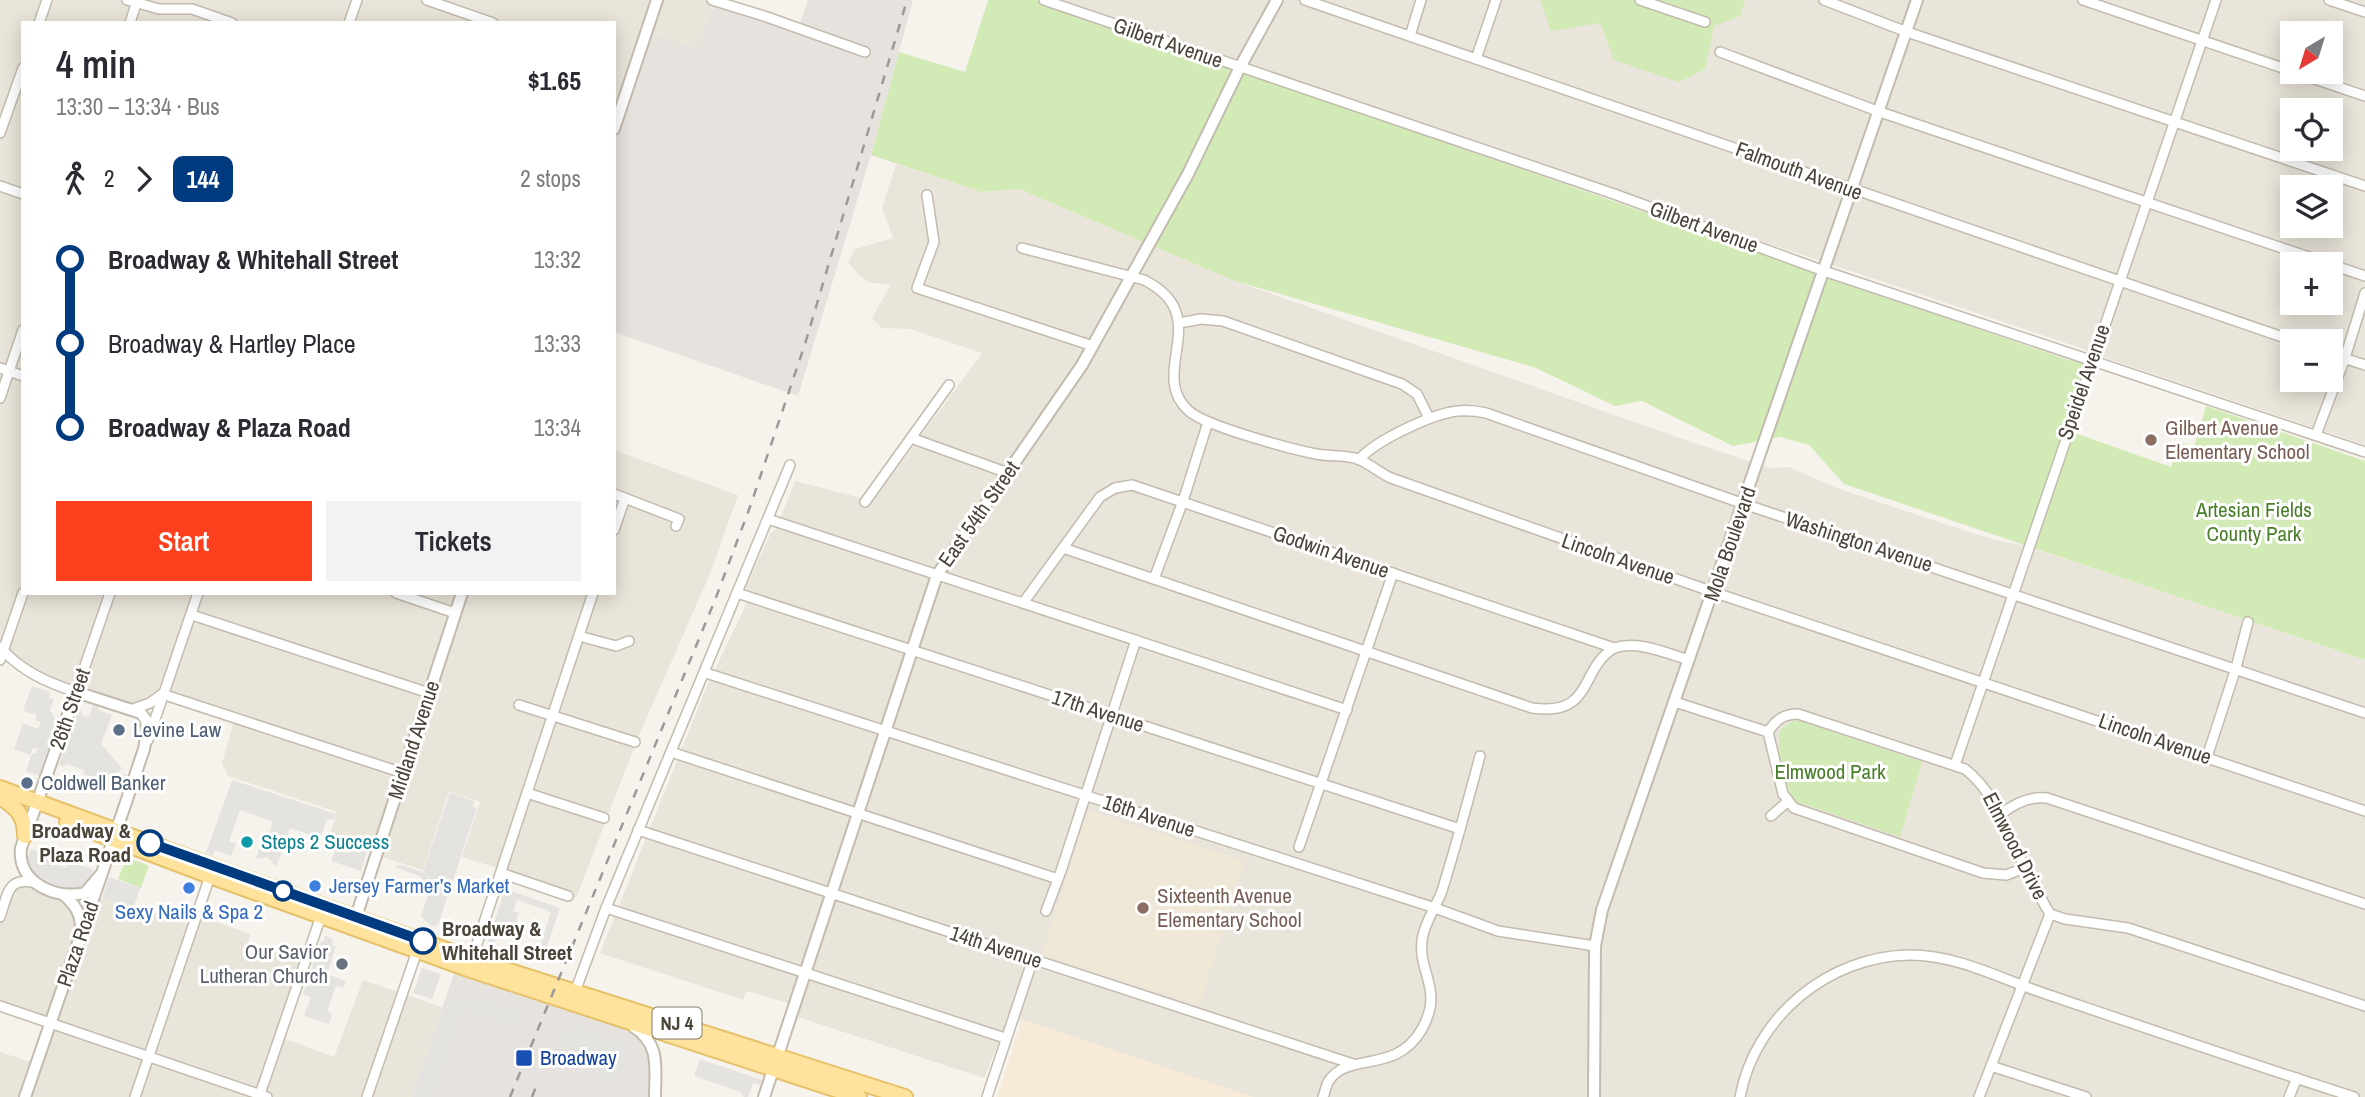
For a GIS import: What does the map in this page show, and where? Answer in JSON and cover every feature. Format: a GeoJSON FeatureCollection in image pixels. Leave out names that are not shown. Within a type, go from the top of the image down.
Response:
{"type":"FeatureCollection","features":[{"type":"Feature","properties":{"kind":"main road","name":"NJ 4"},"geometry":{"type":"LineString","coordinates":[[0,788],[36,805],[354,922],[575,992],[857,1093],[905,1097]]}},
{"type":"Feature","properties":{"kind":"main road","name":"NJ 4"},"geometry":{"type":"LineString","coordinates":[[0,797],[36,805]]}},
{"type":"Feature","properties":{"kind":"main road"},"geometry":{"type":"LineString","coordinates":[[0,797],[22,814],[25,836]]}},
{"type":"Feature","properties":{"kind":"main road","name":"NJ 4"},"geometry":{"type":"LineString","coordinates":[[113,834],[210,876],[321,916],[354,922],[417,951],[619,1019],[776,1063]]}},
{"type":"Feature","properties":{"kind":"street"},"geometry":{"type":"LineString","coordinates":[[40,21],[47,0]]}},
{"type":"Feature","properties":{"kind":"street"},"geometry":{"type":"LineString","coordinates":[[127,0],[159,9],[192,9],[218,21]]}},
{"type":"Feature","properties":{"kind":"street"},"geometry":{"type":"LineString","coordinates":[[350,21],[357,0]]}},
{"type":"Feature","properties":{"kind":"street"},"geometry":{"type":"LineString","coordinates":[[427,0],[487,21]]}},
{"type":"Feature","properties":{"kind":"street"},"geometry":{"type":"LineString","coordinates":[[460,12],[465,0]]}},
{"type":"Feature","properties":{"kind":"street"},"geometry":{"type":"LineString","coordinates":[[616,123],[657,0]]}},
{"type":"Feature","properties":{"kind":"street"},"geometry":{"type":"LineString","coordinates":[[712,0],[864,52]]}},
{"type":"Feature","properties":{"kind":"street","name":"Gilbert Avenue"},"geometry":{"type":"LineString","coordinates":[[1044,0],[1614,194],[1824,271],[2365,452]]}},
{"type":"Feature","properties":{"kind":"street","name":"East 54th Street"},"geometry":{"type":"LineString","coordinates":[[764,1097],[937,575],[1083,365],[1188,174],[1240,67],[1277,0]]}},
{"type":"Feature","properties":{"kind":"street","name":"Falmouth Avenue"},"geometry":{"type":"LineString","coordinates":[[1304,0],[2280,336]]}},
{"type":"Feature","properties":{"kind":"street"},"geometry":{"type":"LineString","coordinates":[[1410,36],[1420,0]]}},
{"type":"Feature","properties":{"kind":"street"},"geometry":{"type":"LineString","coordinates":[[1476,59],[1496,0]]}},
{"type":"Feature","properties":{"kind":"street"},"geometry":{"type":"LineString","coordinates":[[1640,0],[1705,22]]}},
{"type":"Feature","properties":{"kind":"street"},"geometry":{"type":"LineString","coordinates":[[1824,0],[1907,32],[2365,186]]}},
{"type":"Feature","properties":{"kind":"street","name":"Mola Boulevard"},"geometry":{"type":"LineString","coordinates":[[1594,1097],[1595,946],[1605,900],[1917,0]]}},
{"type":"Feature","properties":{"kind":"street"},"geometry":{"type":"LineString","coordinates":[[2083,0],[2280,68]]}},
{"type":"Feature","properties":{"kind":"street","name":"Speidel Avenue"},"geometry":{"type":"LineString","coordinates":[[1955,765],[2216,0]]}},
{"type":"Feature","properties":{"kind":"street"},"geometry":{"type":"LineString","coordinates":[[2329,0],[2365,12]]}},
{"type":"Feature","properties":{"kind":"street"},"geometry":{"type":"LineString","coordinates":[[131,21],[136,4]]}},
{"type":"Feature","properties":{"kind":"street"},"geometry":{"type":"LineString","coordinates":[[1720,52],[1880,112],[2365,276]]}},
{"type":"Feature","properties":{"kind":"street"},"geometry":{"type":"LineString","coordinates":[[0,133],[21,74]]}},
{"type":"Feature","properties":{"kind":"street"},"geometry":{"type":"LineString","coordinates":[[2329,84],[2365,96]]}},
{"type":"Feature","properties":{"kind":"street"},"geometry":{"type":"LineString","coordinates":[[0,186],[21,193]]}},
{"type":"Feature","properties":{"kind":"street"},"geometry":{"type":"LineString","coordinates":[[926,195],[934,242],[917,288],[1093,346]]}},
{"type":"Feature","properties":{"kind":"street"},"geometry":{"type":"LineString","coordinates":[[1022,248],[1144,280],[1161,290],[1174,306],[1179,323],[1201,319],[1223,321],[1402,384],[1417,394],[1429,418]]}},
{"type":"Feature","properties":{"kind":"street"},"geometry":{"type":"LineString","coordinates":[[2316,435],[2345,358],[2365,293]]}},
{"type":"Feature","properties":{"kind":"street","name":"Lincoln Avenue"},"geometry":{"type":"LineString","coordinates":[[1179,323],[1180,335],[1173,374],[1176,393],[1186,408],[1208,422],[1314,454],[1346,456],[1359,460],[1391,478],[1713,592],[2365,811]]}},
{"type":"Feature","properties":{"kind":"street"},"geometry":{"type":"LineString","coordinates":[[0,398],[4,370],[21,334]]}},
{"type":"Feature","properties":{"kind":"street"},"geometry":{"type":"LineString","coordinates":[[2345,358],[2365,365]]}},
{"type":"Feature","properties":{"kind":"street"},"geometry":{"type":"LineString","coordinates":[[4,370],[21,375]]}},
{"type":"Feature","properties":{"kind":"street"},"geometry":{"type":"LineString","coordinates":[[865,502],[948,385]]}},
{"type":"Feature","properties":{"kind":"street","name":"Washington Avenue"},"geometry":{"type":"LineString","coordinates":[[1359,460],[1374,446],[1429,418],[1458,411],[1486,413],[1744,504],[2365,713]]}},
{"type":"Feature","properties":{"kind":"street"},"geometry":{"type":"LineString","coordinates":[[1154,579],[1208,422]]}},
{"type":"Feature","properties":{"kind":"street"},"geometry":{"type":"LineString","coordinates":[[911,438],[1008,473]]}},
{"type":"Feature","properties":{"kind":"street"},"geometry":{"type":"LineString","coordinates":[[575,992],[606,908],[706,673],[790,465]]}},
{"type":"Feature","properties":{"kind":"street","name":"Godwin Avenue"},"geometry":{"type":"LineString","coordinates":[[1023,603],[1100,497],[1115,488],[1140,486],[1614,648],[1638,646],[1689,660]]}},
{"type":"Feature","properties":{"kind":"street"},"geometry":{"type":"LineString","coordinates":[[616,495],[679,519],[676,526]]}},
{"type":"Feature","properties":{"kind":"street"},"geometry":{"type":"LineString","coordinates":[[616,524],[625,498]]}},
{"type":"Feature","properties":{"kind":"street"},"geometry":{"type":"LineString","coordinates":[[768,519],[1347,710]]}},
{"type":"Feature","properties":{"kind":"street"},"geometry":{"type":"LineString","coordinates":[[1063,548],[1542,709],[1561,707],[1579,696],[1586,688],[1600,659],[1614,648]]}},
{"type":"Feature","properties":{"kind":"street"},"geometry":{"type":"LineString","coordinates":[[1299,847],[1393,573]]}},
{"type":"Feature","properties":{"kind":"street","name":"17th Avenue"},"geometry":{"type":"LineString","coordinates":[[737,593],[1460,829]]}},
{"type":"Feature","properties":{"kind":"street"},"geometry":{"type":"LineString","coordinates":[[22,595],[1,652],[41,679],[141,713],[146,720],[144,749]]}},
{"type":"Feature","properties":{"kind":"street","name":"26th Street"},"geometry":{"type":"LineString","coordinates":[[36,883],[28,877],[20,860],[25,836],[109,595]]}},
{"type":"Feature","properties":{"kind":"street","name":"Plaza Road"},"geometry":{"type":"LineString","coordinates":[[26,1097],[113,834],[153,729],[162,694],[197,595]]}},
{"type":"Feature","properties":{"kind":"street"},"geometry":{"type":"LineString","coordinates":[[402,595],[455,613]]}},
{"type":"Feature","properties":{"kind":"street","name":"Midland Avenue"},"geometry":{"type":"LineString","coordinates":[[354,922],[461,595]]}},
{"type":"Feature","properties":{"kind":"street"},"geometry":{"type":"LineString","coordinates":[[472,959],[592,595]]}},
{"type":"Feature","properties":{"kind":"street"},"geometry":{"type":"LineString","coordinates":[[192,615],[429,693]]}},
{"type":"Feature","properties":{"kind":"street"},"geometry":{"type":"LineString","coordinates":[[2207,757],[2248,622]]}},
{"type":"Feature","properties":{"kind":"street"},"geometry":{"type":"LineString","coordinates":[[579,636],[616,646],[629,641]]}},
{"type":"Feature","properties":{"kind":"street"},"geometry":{"type":"LineString","coordinates":[[1046,911],[1136,640]]}},
{"type":"Feature","properties":{"kind":"street","name":"16th Avenue"},"geometry":{"type":"LineString","coordinates":[[706,673],[1435,908],[1498,931],[1595,946]]}},
{"type":"Feature","properties":{"kind":"street"},"geometry":{"type":"LineString","coordinates":[[133,709],[150,703],[162,694],[403,773]]}},
{"type":"Feature","properties":{"kind":"street"},"geometry":{"type":"LineString","coordinates":[[1675,702],[1768,732],[1783,794],[1794,808],[1983,873],[2006,875],[2025,868]]}},
{"type":"Feature","properties":{"kind":"street"},"geometry":{"type":"LineString","coordinates":[[519,705],[635,742]]}},
{"type":"Feature","properties":{"kind":"street","name":"Elmwood Drive"},"geometry":{"type":"LineString","coordinates":[[1768,732],[1775,721],[1789,714],[1798,714],[1965,768],[1982,783],[2001,814],[2025,868],[2050,914],[2065,919],[2128,928],[2365,1006]]}},
{"type":"Feature","properties":{"kind":"street"},"geometry":{"type":"LineString","coordinates":[[671,752],[1058,879]]}},
{"type":"Feature","properties":{"kind":"street"},"geometry":{"type":"LineString","coordinates":[[1323,1097],[1328,1082],[1341,1069],[1393,1056],[1412,1042],[1425,1023],[1431,993],[1423,960],[1422,940],[1435,908],[1480,757]]}},
{"type":"Feature","properties":{"kind":"street"},"geometry":{"type":"LineString","coordinates":[[527,793],[604,818]]}},
{"type":"Feature","properties":{"kind":"street"},"geometry":{"type":"LineString","coordinates":[[2001,814],[2027,800],[2047,798],[2365,904]]}},
{"type":"Feature","properties":{"kind":"street"},"geometry":{"type":"LineString","coordinates":[[1770,817],[1787,802]]}},
{"type":"Feature","properties":{"kind":"street","name":"14th Avenue"},"geometry":{"type":"LineString","coordinates":[[638,830],[1353,1064]]}},
{"type":"Feature","properties":{"kind":"street"},"geometry":{"type":"LineString","coordinates":[[64,895],[85,892],[102,873]]}},
{"type":"Feature","properties":{"kind":"street"},"geometry":{"type":"LineString","coordinates":[[500,873],[568,896]]}},
{"type":"Feature","properties":{"kind":"street"},"geometry":{"type":"LineString","coordinates":[[135,1097],[210,876]]}},
{"type":"Feature","properties":{"kind":"street"},"geometry":{"type":"LineString","coordinates":[[0,916],[11,886],[17,881],[36,883],[64,895],[73,903],[78,912],[81,934]]}},
{"type":"Feature","properties":{"kind":"street"},"geometry":{"type":"LineString","coordinates":[[606,908],[1005,1038]]}},
{"type":"Feature","properties":{"kind":"street"},"geometry":{"type":"LineString","coordinates":[[1979,1097],[2050,914]]}},
{"type":"Feature","properties":{"kind":"street"},"geometry":{"type":"LineString","coordinates":[[0,1006],[262,1096],[321,916]]}},
{"type":"Feature","properties":{"kind":"street"},"geometry":{"type":"LineString","coordinates":[[367,1097],[417,951]]}},
{"type":"Feature","properties":{"kind":"street"},"geometry":{"type":"LineString","coordinates":[[1740,1097],[1752,1058],[1761,1042],[1796,999],[1823,979],[1857,964],[1890,956],[1942,957],[1960,961],[2022,986],[2354,1097]]}},
{"type":"Feature","properties":{"kind":"street"},"geometry":{"type":"LineString","coordinates":[[987,1097],[1032,959]]}},
{"type":"Feature","properties":{"kind":"street"},"geometry":{"type":"LineString","coordinates":[[619,1019],[642,1032],[652,1046],[655,1061],[655,1097]]}},
{"type":"Feature","properties":{"kind":"street"},"geometry":{"type":"LineString","coordinates":[[1991,1066],[2086,1097]]}},
{"type":"Feature","properties":{"kind":"street"},"geometry":{"type":"LineString","coordinates":[[2289,1097],[2297,1078]]}},
{"type":"Feature","properties":{"kind":"shaded area"},"geometry":{"type":"Polygon","coordinates":[[[0,0],[718,0],[713,1],[698,49],[616,127],[616,21],[21,21],[21,595],[616,595],[616,451],[738,495],[710,574],[639,735],[576,898],[462,857],[480,802],[449,791],[423,870],[376,855],[377,850],[330,834],[337,812],[228,776],[222,763],[235,718],[163,694],[133,709],[41,679],[0,647],[0,0]]]}},
{"type":"Feature","properties":{"kind":"shaded area"},"geometry":{"type":"Polygon","coordinates":[[[808,0],[913,0],[871,155],[798,396],[616,333],[616,123],[646,32],[697,49],[714,1],[798,28],[808,0]]]}},
{"type":"Feature","properties":{"kind":"shaded area"},"geometry":{"type":"Polygon","coordinates":[[[1039,0],[2365,0],[2365,445],[2103,357],[2093,360],[2084,349],[1039,0]]]}},
{"type":"Feature","properties":{"kind":"shaded area"},"geometry":{"type":"Polygon","coordinates":[[[896,164],[981,192],[1019,189],[1235,281],[1674,436],[1770,468],[1789,467],[1842,490],[1988,538],[2029,547],[2365,660],[2365,1097],[1253,1097],[1009,1017],[984,1078],[798,1017],[801,1007],[747,991],[743,1000],[600,953],[707,686],[745,607],[749,592],[746,586],[771,533],[776,529],[795,481],[873,501],[982,353],[910,329],[882,328],[872,318],[891,284],[870,283],[848,262],[855,249],[893,238],[882,208],[896,164]]]}},
{"type":"Feature","properties":{"kind":"shaded area"},"geometry":{"type":"Polygon","coordinates":[[[32,686],[50,692],[49,698],[54,699],[50,710],[58,722],[46,757],[42,756],[45,758],[39,776],[26,771],[32,753],[36,754],[37,748],[32,749],[30,755],[14,749],[23,723],[38,729],[41,722],[35,720],[37,715],[23,711],[32,686]]]}},
{"type":"Feature","properties":{"kind":"shaded area"},"geometry":{"type":"Polygon","coordinates":[[[93,705],[112,715],[101,744],[122,768],[118,772],[126,775],[123,786],[101,774],[98,780],[83,774],[84,770],[66,764],[65,767],[59,765],[79,708],[83,715],[89,717],[93,705]]]}},
{"type":"Feature","properties":{"kind":"shaded area"},"geometry":{"type":"Polygon","coordinates":[[[232,780],[336,814],[333,820],[327,819],[320,838],[290,828],[276,867],[268,857],[256,859],[265,832],[270,831],[273,822],[240,810],[229,841],[236,844],[231,856],[215,850],[213,856],[206,853],[232,780]]]}},
{"type":"Feature","properties":{"kind":"shaded area"},"geometry":{"type":"Polygon","coordinates":[[[450,792],[474,801],[473,807],[477,808],[438,925],[431,926],[421,916],[431,887],[419,876],[394,867],[401,865],[423,872],[450,792]]]}},
{"type":"Feature","properties":{"kind":"shaded area","name":"Sixteenth Avenue Elementary School"},"geometry":{"type":"Polygon","coordinates":[[[1088,811],[1245,861],[1199,1005],[1042,955],[1088,811]]]}},
{"type":"Feature","properties":{"kind":"shaded area"},"geometry":{"type":"Polygon","coordinates":[[[333,837],[368,848],[361,871],[331,861],[337,844],[332,842],[333,837]]]}},
{"type":"Feature","properties":{"kind":"shaded area"},"geometry":{"type":"Polygon","coordinates":[[[31,849],[51,856],[56,855],[62,859],[60,866],[66,868],[68,862],[93,869],[87,885],[73,890],[61,886],[60,889],[38,881],[26,863],[31,849]]]}},
{"type":"Feature","properties":{"kind":"shaded area"},"geometry":{"type":"Polygon","coordinates":[[[109,877],[140,888],[133,909],[102,898],[109,877]]]}},
{"type":"Feature","properties":{"kind":"shaded area"},"geometry":{"type":"Polygon","coordinates":[[[17,881],[64,895],[81,921],[94,896],[133,909],[135,905],[192,926],[197,915],[251,934],[244,954],[264,963],[270,948],[306,961],[280,1037],[334,1057],[363,980],[442,1007],[411,1097],[0,1097],[0,1052],[37,1064],[51,1024],[0,1006],[0,900],[5,901],[17,881]]]}},
{"type":"Feature","properties":{"kind":"shaded area"},"geometry":{"type":"Polygon","coordinates":[[[505,889],[560,908],[542,961],[536,959],[551,912],[517,900],[513,911],[519,913],[513,932],[500,928],[493,946],[487,944],[505,889]]]}},
{"type":"Feature","properties":{"kind":"shaded area"},"geometry":{"type":"Polygon","coordinates":[[[325,936],[333,939],[332,945],[336,946],[327,974],[346,981],[343,988],[336,986],[327,1011],[332,1014],[329,1024],[304,1016],[311,997],[303,994],[325,936]]]}},
{"type":"Feature","properties":{"kind":"shaded area"},"geometry":{"type":"Polygon","coordinates":[[[457,965],[619,1019],[648,1039],[655,1097],[411,1097],[457,965]]]}},
{"type":"Feature","properties":{"kind":"shaded area"},"geometry":{"type":"Polygon","coordinates":[[[422,968],[441,974],[432,999],[413,993],[422,968]]]}},
{"type":"Feature","properties":{"kind":"shaded area"},"geometry":{"type":"Polygon","coordinates":[[[449,992],[465,997],[467,992],[523,1011],[517,1030],[465,1013],[436,1097],[413,1097],[449,992]]]}},
{"type":"Feature","properties":{"kind":"shaded area"},"geometry":{"type":"Polygon","coordinates":[[[1022,1019],[1253,1097],[997,1097],[1022,1019]]]}},
{"type":"Feature","properties":{"kind":"shaded area"},"geometry":{"type":"Polygon","coordinates":[[[572,1022],[633,1043],[621,1079],[625,1081],[623,1087],[558,1065],[560,1059],[551,1057],[561,1028],[570,1031],[572,1022]]]}},
{"type":"Feature","properties":{"kind":"shaded area"},"geometry":{"type":"Polygon","coordinates":[[[700,1059],[762,1080],[760,1085],[753,1083],[748,1097],[744,1097],[741,1092],[694,1076],[700,1059]]]}},
{"type":"Feature","properties":{"kind":"green space","name":"Artesian Fields County Park"},"geometry":{"type":"Polygon","coordinates":[[[988,0],[1037,0],[2068,360],[2093,360],[2069,431],[2171,467],[2181,443],[2194,447],[2206,406],[2365,461],[2365,660],[1844,484],[1809,445],[1780,437],[1733,446],[1642,401],[1615,406],[1536,368],[1235,281],[1019,189],[981,192],[871,155],[899,52],[965,72],[988,0]]]}},
{"type":"Feature","properties":{"kind":"green space"},"geometry":{"type":"Polygon","coordinates":[[[1540,0],[1745,0],[1740,16],[1714,26],[1705,69],[1679,82],[1614,60],[1600,23],[1551,31],[1540,0]]]}},
{"type":"Feature","properties":{"kind":"green space","name":"Elmwood Park"},"geometry":{"type":"Polygon","coordinates":[[[1793,721],[1800,721],[1922,762],[1900,837],[1795,801],[1784,777],[1779,744],[1781,729],[1793,721]]]}},
{"type":"Feature","properties":{"kind":"green space"},"geometry":{"type":"Polygon","coordinates":[[[127,857],[149,866],[141,888],[118,879],[127,857]]]}},
{"type":"Feature","properties":{"kind":"railway"},"geometry":{"type":"LineString","coordinates":[[510,1097],[715,600],[750,507],[805,344],[907,0]]}},
{"type":"Feature","properties":{"kind":"railway"},"geometry":{"type":"LineString","coordinates":[[532,1097],[537,1084]]}},
{"type":"Feature","properties":{"kind":"bus line","name":"144"},"geometry":{"type":"LineString","coordinates":[[150,843],[423,941]]}},
{"type":"Feature","properties":{"kind":"place","name":"Gilbert Avenue Elementary School"},"geometry":{"type":"Point","coordinates":[2151,440]}},
{"type":"Feature","properties":{"kind":"place","name":"Levine Law"},"geometry":{"type":"Point","coordinates":[119,730]}},
{"type":"Feature","properties":{"kind":"place","name":"Coldwell Banker"},"geometry":{"type":"Point","coordinates":[27,783]}},
{"type":"Feature","properties":{"kind":"place","name":"Steps 2 Success"},"geometry":{"type":"Point","coordinates":[247,842]}},
{"type":"Feature","properties":{"kind":"place","name":"Broadway & Plaza Road"},"geometry":{"type":"Point","coordinates":[150,843]}},
{"type":"Feature","properties":{"kind":"place","name":"Jersey Farmer’s Market"},"geometry":{"type":"Point","coordinates":[315,886]}},
{"type":"Feature","properties":{"kind":"place","name":"Sexy Nails & Spa 2"},"geometry":{"type":"Point","coordinates":[189,888]}},
{"type":"Feature","properties":{"kind":"place","name":"Sixteenth Avenue Elementary School"},"geometry":{"type":"Point","coordinates":[1143,908]}},
{"type":"Feature","properties":{"kind":"place","name":"Broadway & Whitehall Street"},"geometry":{"type":"Point","coordinates":[423,941]}},
{"type":"Feature","properties":{"kind":"place","name":"Our Savior Lutheran Church"},"geometry":{"type":"Point","coordinates":[342,964]}},
{"type":"Feature","properties":{"kind":"place","name":"Broadway"},"geometry":{"type":"Point","coordinates":[524,1058]}}]}
